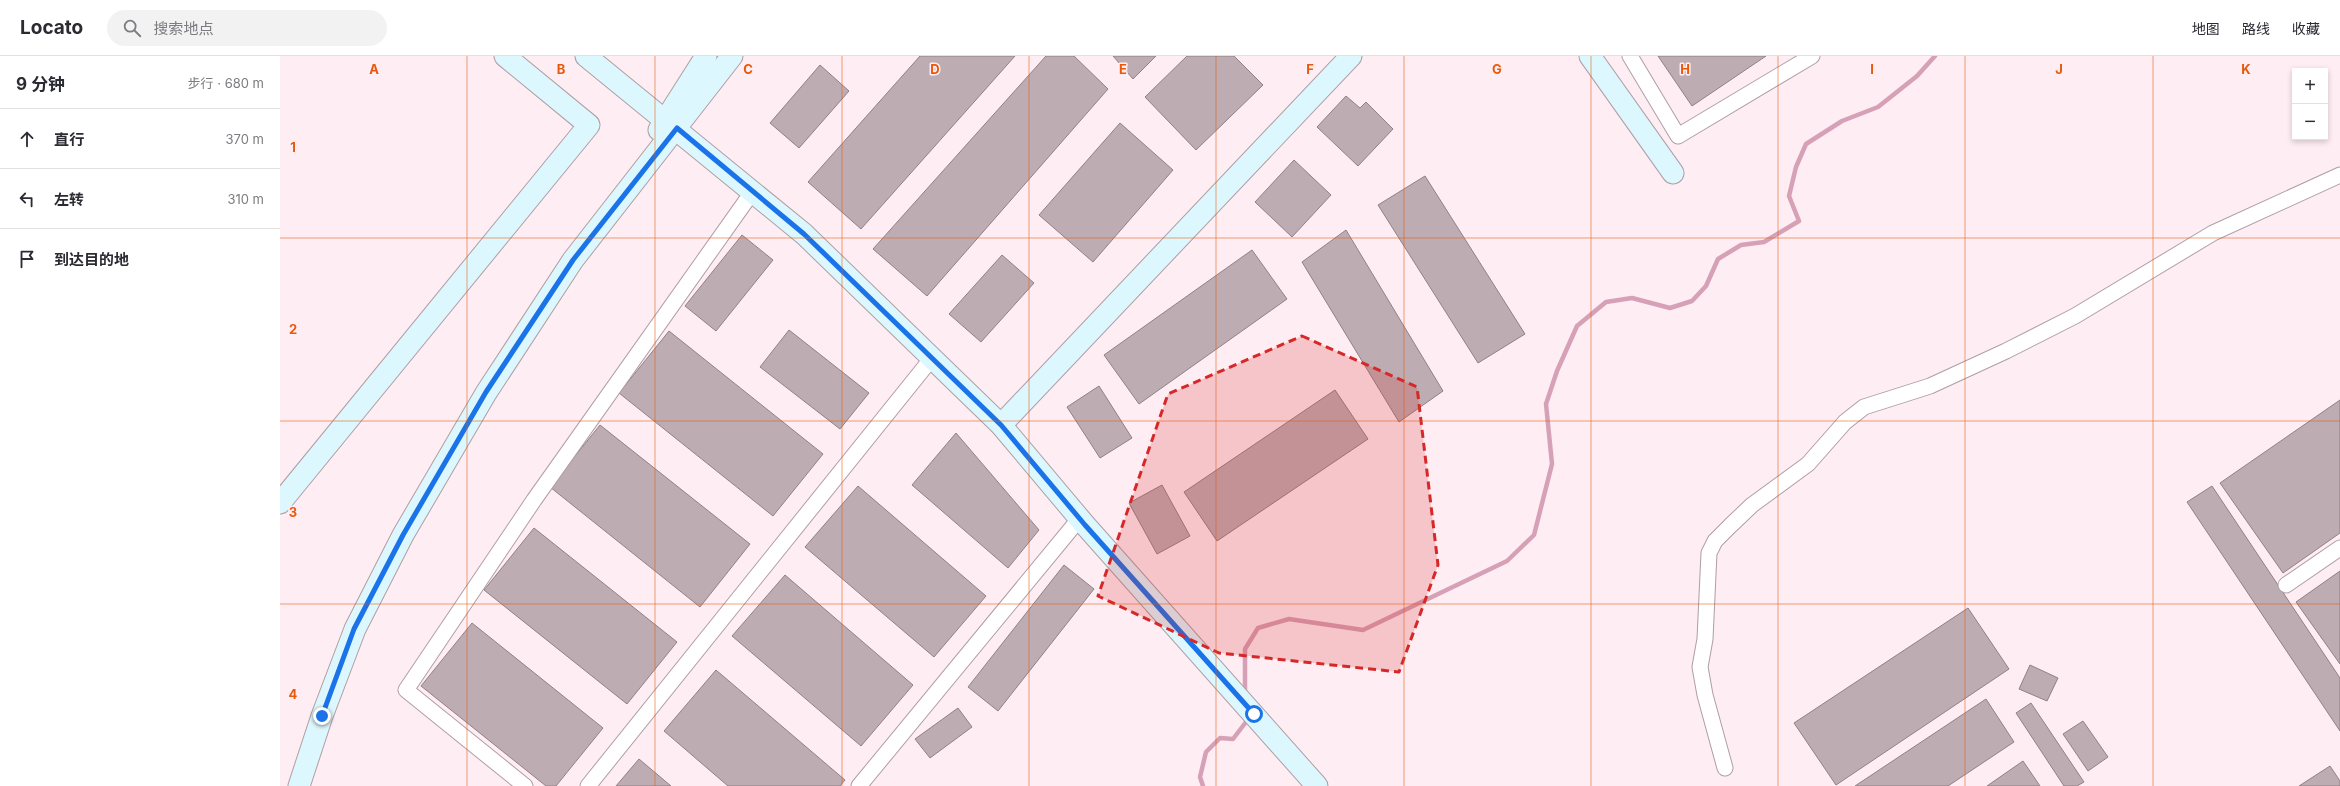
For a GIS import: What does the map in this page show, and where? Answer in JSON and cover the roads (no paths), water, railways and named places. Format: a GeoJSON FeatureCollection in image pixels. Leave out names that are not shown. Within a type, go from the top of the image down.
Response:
{"type":"FeatureCollection","features":[{"type":"Feature","properties":{"kind":"street"},"geometry":{"type":"LineString","coordinates":[[280,504],[589,125],[505,56]]}},
{"type":"Feature","properties":{"kind":"street"},"geometry":{"type":"LineString","coordinates":[[586,56],[672,124],[804,234],[1001,425],[1080,518],[1317,786]]}},
{"type":"Feature","properties":{"kind":"street"},"geometry":{"type":"LineString","coordinates":[[299,786],[322,716],[354,629],[407,528],[486,392],[573,260],[672,124],[706,56]]}},
{"type":"Feature","properties":{"kind":"street"},"geometry":{"type":"LineString","coordinates":[[288,786],[311,712],[345,624],[393,530],[476,387],[564,254],[672,124],[732,56]]}},
{"type":"Feature","properties":{"kind":"street"},"geometry":{"type":"LineString","coordinates":[[1001,425],[1351,56]]}},
{"type":"Feature","properties":{"kind":"street"},"geometry":{"type":"LineString","coordinates":[[1590,56],[1673,173]]}},
{"type":"Feature","properties":{"kind":"street"},"geometry":{"type":"LineString","coordinates":[[1630,56],[1678,136],[1812,56]]}},
{"type":"Feature","properties":{"kind":"street"},"geometry":{"type":"LineString","coordinates":[[1725,768],[1705,694],[1700,667],[1705,639],[1709,553],[1715,542],[1731,524],[1752,505],[1808,464],[1844,422],[1864,407],[1930,386],[2006,351],[2075,316],[2213,233],[2340,175]]}},
{"type":"Feature","properties":{"kind":"street"},"geometry":{"type":"LineString","coordinates":[[525,786],[406,690],[539,494],[753,191]]}},
{"type":"Feature","properties":{"kind":"street"},"geometry":{"type":"LineString","coordinates":[[588,786],[932,358]]}},
{"type":"Feature","properties":{"kind":"street"},"geometry":{"type":"LineString","coordinates":[[859,786],[1080,518]]}},
{"type":"Feature","properties":{"kind":"street"},"geometry":{"type":"LineString","coordinates":[[2286,585],[2340,548]]}},
{"type":"Feature","properties":{"kind":"waterway"},"geometry":{"type":"LineString","coordinates":[[1245,695],[1245,649],[1258,628],[1289,619],[1363,630],[1507,561],[1534,535],[1552,464],[1546,404],[1557,371],[1577,326],[1606,302],[1632,298],[1670,308],[1692,301],[1706,286],[1718,259],[1741,245],[1764,242],[1799,221],[1789,196],[1796,167],[1806,144],[1842,121],[1878,107],[1917,76],[1935,56]]}},
{"type":"Feature","properties":{"kind":"waterway"},"geometry":{"type":"LineString","coordinates":[[1203,786],[1200,777],[1206,752],[1220,738],[1233,739],[1249,718]]}}]}
